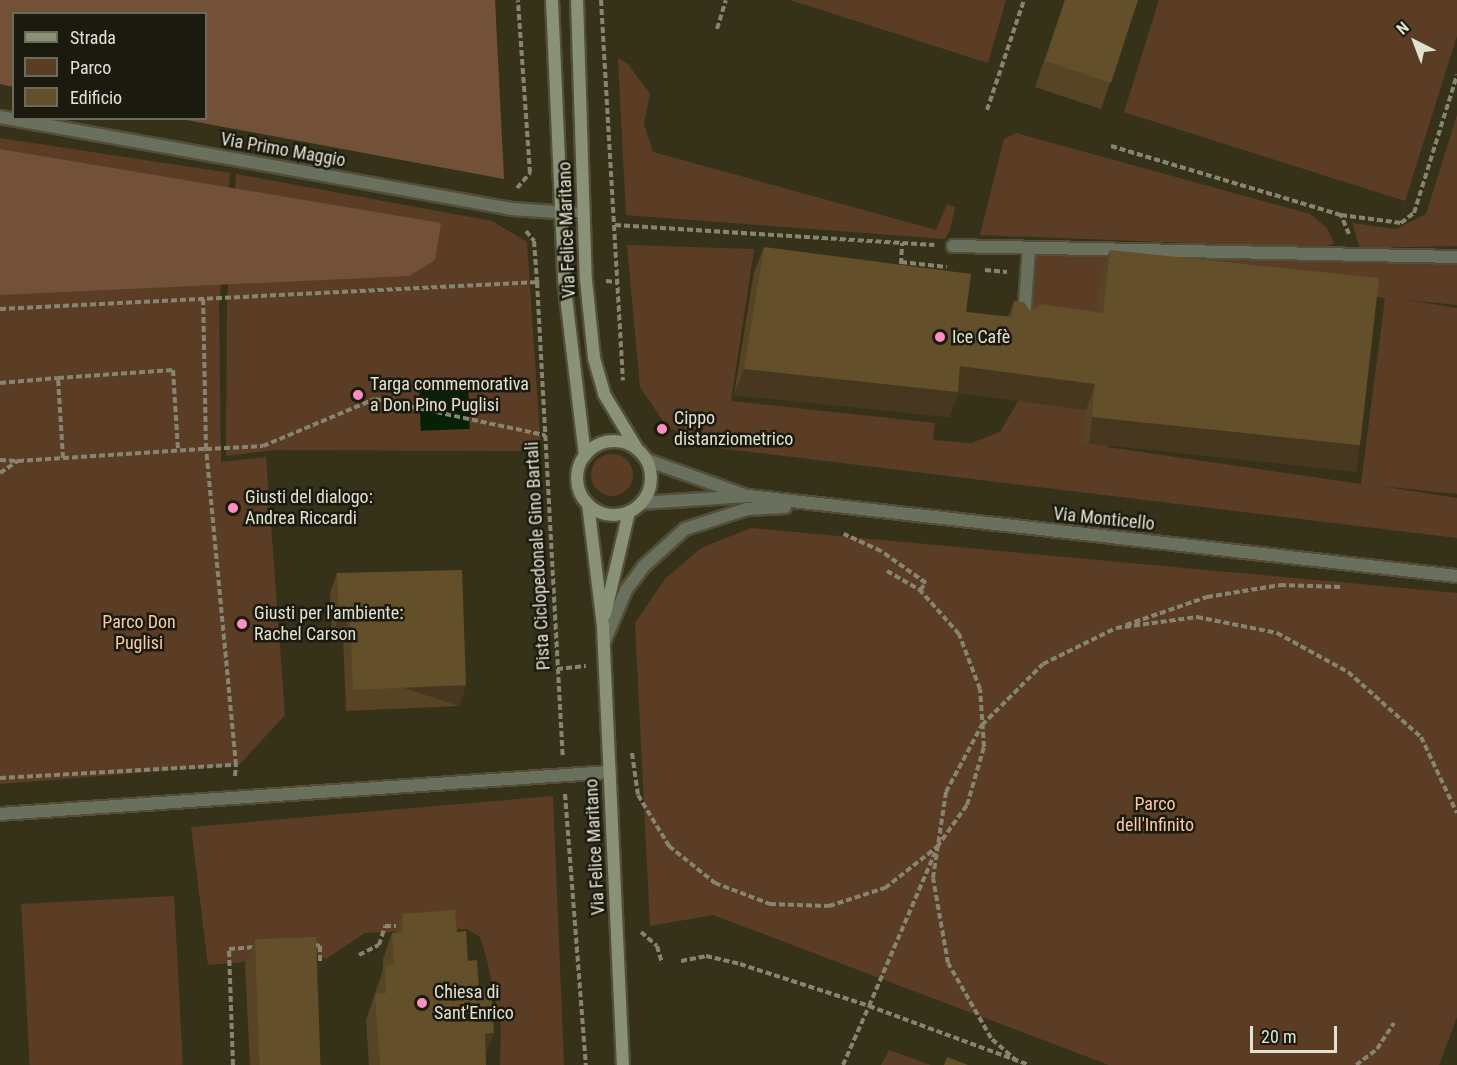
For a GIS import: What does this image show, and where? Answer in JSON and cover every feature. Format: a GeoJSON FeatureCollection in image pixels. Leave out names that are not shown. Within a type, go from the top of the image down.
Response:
{"type":"FeatureCollection","features":[{"type":"Feature","properties":{"kind":"street","name":"Via Felice Maritano"},"geometry":{"type":"LineString","coordinates":[[552,0],[559,215],[585,456]]}},
{"type":"Feature","properties":{"kind":"street","name":"Via Felice Maritano"},"geometry":{"type":"LineString","coordinates":[[577,0],[584,214],[598,378],[636,447]]}},
{"type":"Feature","properties":{"kind":"street","name":"Via Primo Maggio"},"geometry":{"type":"LineString","coordinates":[[17,120],[559,215],[584,214]]}},
{"type":"Feature","properties":{"kind":"street"},"geometry":{"type":"LineString","coordinates":[[953,246],[1457,257]]}},
{"type":"Feature","properties":{"kind":"street"},"geometry":{"type":"LineString","coordinates":[[1023,329],[1029,249]]}},
{"type":"Feature","properties":{"kind":"street"},"geometry":{"type":"LineString","coordinates":[[618,440],[636,447],[647,460],[650,490],[642,503],[629,512],[614,515],[588,504],[578,480],[585,456],[599,444],[618,440]]}},
{"type":"Feature","properties":{"kind":"street","name":"Via Monticello"},"geometry":{"type":"LineString","coordinates":[[647,460],[748,496]]}},
{"type":"Feature","properties":{"kind":"street","name":"Via Monticello"},"geometry":{"type":"LineString","coordinates":[[642,503],[748,496],[1457,576]]}},
{"type":"Feature","properties":{"kind":"street","name":"Via Felice Maritano"},"geometry":{"type":"LineString","coordinates":[[588,504],[603,627],[623,1065]]}},
{"type":"Feature","properties":{"kind":"street"},"geometry":{"type":"LineString","coordinates":[[603,650],[626,590],[644,566],[685,529],[747,509],[843,508]]}},
{"type":"Feature","properties":{"kind":"street","name":"Via Felice Maritano"},"geometry":{"type":"LineString","coordinates":[[603,627],[629,512]]}},
{"type":"Feature","properties":{"kind":"street"},"geometry":{"type":"LineString","coordinates":[[0,814],[610,772]]}},
{"type":"Feature","properties":{"kind":"path"},"geometry":{"type":"LineString","coordinates":[[511,191],[530,173],[518,0]]}},
{"type":"Feature","properties":{"kind":"path"},"geometry":{"type":"LineString","coordinates":[[601,0],[624,388]]}},
{"type":"Feature","properties":{"kind":"path"},"geometry":{"type":"LineString","coordinates":[[717,29],[726,0]]}},
{"type":"Feature","properties":{"kind":"path"},"geometry":{"type":"LineString","coordinates":[[987,110],[1024,0]]}},
{"type":"Feature","properties":{"kind":"path"},"geometry":{"type":"LineString","coordinates":[[1111,146],[1341,215],[1401,223],[1414,213],[1457,75]]}},
{"type":"Feature","properties":{"kind":"path"},"geometry":{"type":"LineString","coordinates":[[1341,215],[1357,255]]}},
{"type":"Feature","properties":{"kind":"path"},"geometry":{"type":"LineString","coordinates":[[615,225],[953,246]]}},
{"type":"Feature","properties":{"kind":"path","name":"Pista Ciclopedonale Gino Bartali"},"geometry":{"type":"LineString","coordinates":[[520,230],[534,241],[562,753]]}},
{"type":"Feature","properties":{"kind":"path"},"geometry":{"type":"LineString","coordinates":[[899,274],[902,243]]}},
{"type":"Feature","properties":{"kind":"path"},"geometry":{"type":"LineString","coordinates":[[0,309],[204,296],[537,282]]}},
{"type":"Feature","properties":{"kind":"path"},"geometry":{"type":"LineString","coordinates":[[0,778],[236,765],[206,448],[204,296]]}},
{"type":"Feature","properties":{"kind":"path"},"geometry":{"type":"LineString","coordinates":[[0,383],[172,370],[178,450]]}},
{"type":"Feature","properties":{"kind":"path"},"geometry":{"type":"LineString","coordinates":[[58,378],[63,458]]}},
{"type":"Feature","properties":{"kind":"path"},"geometry":{"type":"LineString","coordinates":[[0,460],[18,461],[263,446],[375,399],[546,435]]}},
{"type":"Feature","properties":{"kind":"path"},"geometry":{"type":"LineString","coordinates":[[0,473],[18,461]]}},
{"type":"Feature","properties":{"kind":"path"},"geometry":{"type":"LineString","coordinates":[[844,534],[881,551],[926,583],[920,590]]}},
{"type":"Feature","properties":{"kind":"path"},"geometry":{"type":"LineString","coordinates":[[843,1065],[937,848],[967,805],[984,747],[980,689],[958,634],[920,590],[887,571]]}},
{"type":"Feature","properties":{"kind":"path"},"geometry":{"type":"LineString","coordinates":[[1017,1060],[991,1038],[948,963],[933,878],[946,792],[982,725],[1043,664],[1116,628],[1207,597],[1280,585],[1340,587]]}},
{"type":"Feature","properties":{"kind":"path"},"geometry":{"type":"LineString","coordinates":[[1116,628],[1197,618],[1277,633],[1348,672],[1421,737],[1457,813]]}},
{"type":"Feature","properties":{"kind":"path"},"geometry":{"type":"LineString","coordinates":[[630,743],[639,795],[669,846],[715,883],[770,904],[829,906],[885,888],[937,848]]}},
{"type":"Feature","properties":{"kind":"path"},"geometry":{"type":"LineString","coordinates":[[565,789],[586,1065]]}},
{"type":"Feature","properties":{"kind":"path"},"geometry":{"type":"LineString","coordinates":[[359,956],[379,945],[385,926],[396,926]]}},
{"type":"Feature","properties":{"kind":"path"},"geometry":{"type":"LineString","coordinates":[[641,932],[657,946],[662,963]]}},
{"type":"Feature","properties":{"kind":"path"},"geometry":{"type":"LineString","coordinates":[[303,944],[320,946],[320,963]]}},
{"type":"Feature","properties":{"kind":"path"},"geometry":{"type":"LineString","coordinates":[[233,1065],[229,949],[261,947]]}},
{"type":"Feature","properties":{"kind":"path"},"geometry":{"type":"LineString","coordinates":[[681,961],[706,956],[740,964],[868,1005],[1029,1065]]}},
{"type":"Feature","properties":{"kind":"path"},"geometry":{"type":"LineString","coordinates":[[1356,1065],[1377,1048],[1394,1023]]}},
{"type":"Feature","properties":{"kind":"green space"},"geometry":{"type":"Polygon","coordinates":[[[790,0],[1006,0],[988,63],[790,0]]]}},
{"type":"Feature","properties":{"kind":"green space"},"geometry":{"type":"Polygon","coordinates":[[[1159,0],[1457,0],[1457,36],[1405,201],[1124,112],[1159,0]]]}},
{"type":"Feature","properties":{"kind":"green space"},"geometry":{"type":"Polygon","coordinates":[[[618,59],[627,63],[650,94],[644,124],[653,152],[936,230],[947,204],[955,207],[950,230],[945,239],[626,215],[618,59]]]}},
{"type":"Feature","properties":{"kind":"green space"},"geometry":{"type":"Polygon","coordinates":[[[1457,115],[1457,246],[1360,248],[1352,223],[1396,229],[1426,214],[1457,115]]]}},
{"type":"Feature","properties":{"kind":"green space"},"geometry":{"type":"Polygon","coordinates":[[[1016,133],[1310,214],[1327,228],[1334,244],[1321,248],[980,235],[1004,139],[1016,133]]]}},
{"type":"Feature","properties":{"kind":"green space","name":"Parco Don Puglisi"},"geometry":{"type":"Polygon","coordinates":[[[0,138],[230,173],[219,307],[221,462],[266,457],[285,715],[239,765],[0,784],[0,138]]]}},
{"type":"Feature","properties":{"kind":"green space"},"geometry":{"type":"Polygon","coordinates":[[[236,174],[492,221],[527,242],[541,451],[273,450],[226,456],[227,301],[236,174]]]}},
{"type":"Feature","properties":{"kind":"green space"},"geometry":{"type":"Polygon","coordinates":[[[627,245],[754,249],[731,401],[935,423],[933,440],[971,443],[1000,432],[1025,389],[1037,254],[1457,265],[1457,305],[1406,300],[1457,308],[1457,494],[1380,486],[1457,498],[1457,538],[702,446],[666,425],[640,387],[627,245]],[[1134,272],[1107,447],[1361,484],[1385,298],[1134,272]]]}},
{"type":"Feature","properties":{"kind":"green space"},"geometry":{"type":"Polygon","coordinates":[[[612,454],[627,460],[633,475],[627,490],[612,496],[597,490],[591,475],[597,460],[612,454]]]}},
{"type":"Feature","properties":{"kind":"green space","name":"Parco dell'Infinito"},"geometry":{"type":"Polygon","coordinates":[[[751,528],[1457,593],[1457,1017],[1439,1065],[1109,1065],[713,915],[650,926],[635,623],[665,579],[701,548],[751,528]]]}},
{"type":"Feature","properties":{"kind":"green space"},"geometry":{"type":"Polygon","coordinates":[[[553,796],[564,1065],[500,1065],[501,1027],[487,960],[480,937],[467,929],[365,933],[326,959],[319,955],[208,965],[191,827],[553,796]]]}},
{"type":"Feature","properties":{"kind":"green space"},"geometry":{"type":"Polygon","coordinates":[[[174,896],[183,1065],[30,1065],[21,904],[174,896]]]}},
{"type":"Feature","properties":{"kind":"green space"},"geometry":{"type":"Polygon","coordinates":[[[889,1050],[931,1065],[881,1065],[889,1050]]]}},
{"type":"Feature","properties":{"kind":"shaded area"},"geometry":{"type":"Polygon","coordinates":[[[0,0],[495,0],[504,179],[186,120],[207,120],[207,12],[12,12],[12,87],[0,84],[0,0]]]}},
{"type":"Feature","properties":{"kind":"shaded area"},"geometry":{"type":"Polygon","coordinates":[[[0,149],[441,223],[435,260],[409,276],[0,295],[0,149]]]}},
{"type":"Feature","properties":{"kind":"shaded area"},"geometry":{"type":"Polygon","coordinates":[[[468,380],[470,429],[421,431],[419,382],[468,380]]]}},
{"type":"Feature","properties":{"kind":"building"},"geometry":{"type":"Polygon","coordinates":[[[1065,0],[1138,0],[1111,83],[1045,61],[1065,0]]]}},
{"type":"Feature","properties":{"kind":"building"},"geometry":{"type":"Polygon","coordinates":[[[764,247],[971,274],[966,312],[1012,317],[1014,301],[1024,302],[1031,312],[1041,304],[1103,313],[1110,250],[1379,278],[1360,445],[1092,417],[1095,384],[960,366],[958,392],[744,369],[764,247]]]}},
{"type":"Feature","properties":{"kind":"building"},"geometry":{"type":"Polygon","coordinates":[[[462,570],[466,685],[353,690],[350,616],[339,616],[337,573],[462,570]]]}},
{"type":"Feature","properties":{"kind":"building","name":"Chiesa di Sant'Enrico"},"geometry":{"type":"Polygon","coordinates":[[[455,910],[457,932],[466,931],[468,961],[477,960],[479,989],[491,988],[494,1033],[485,1034],[486,1065],[380,1065],[375,994],[386,993],[385,966],[394,965],[392,933],[403,932],[402,914],[455,910]]]}},
{"type":"Feature","properties":{"kind":"building"},"geometry":{"type":"Polygon","coordinates":[[[316,937],[320,1065],[259,1065],[255,939],[316,937]]]}},
{"type":"Feature","properties":{"kind":"building"},"geometry":{"type":"Polygon","coordinates":[[[947,1057],[968,1065],[944,1065],[947,1057]]]}},
{"type":"Feature","properties":{"kind":"place","name":"Ice Cafè"},"geometry":{"type":"Point","coordinates":[940,337]}},
{"type":"Feature","properties":{"kind":"place","name":"Targa commemorativa a Don Pino Puglisi"},"geometry":{"type":"Point","coordinates":[358,395]}},
{"type":"Feature","properties":{"kind":"place","name":"Cippo distanziometrico"},"geometry":{"type":"Point","coordinates":[662,429]}},
{"type":"Feature","properties":{"kind":"place","name":"Giusti del dialogo: Andrea Riccardi"},"geometry":{"type":"Point","coordinates":[233,508]}},
{"type":"Feature","properties":{"kind":"place","name":"Giusti per l'ambiente: Rachel Carson"},"geometry":{"type":"Point","coordinates":[242,624]}},
{"type":"Feature","properties":{"kind":"place","name":"Chiesa di Sant'Enrico"},"geometry":{"type":"Point","coordinates":[422,1003]}}]}
